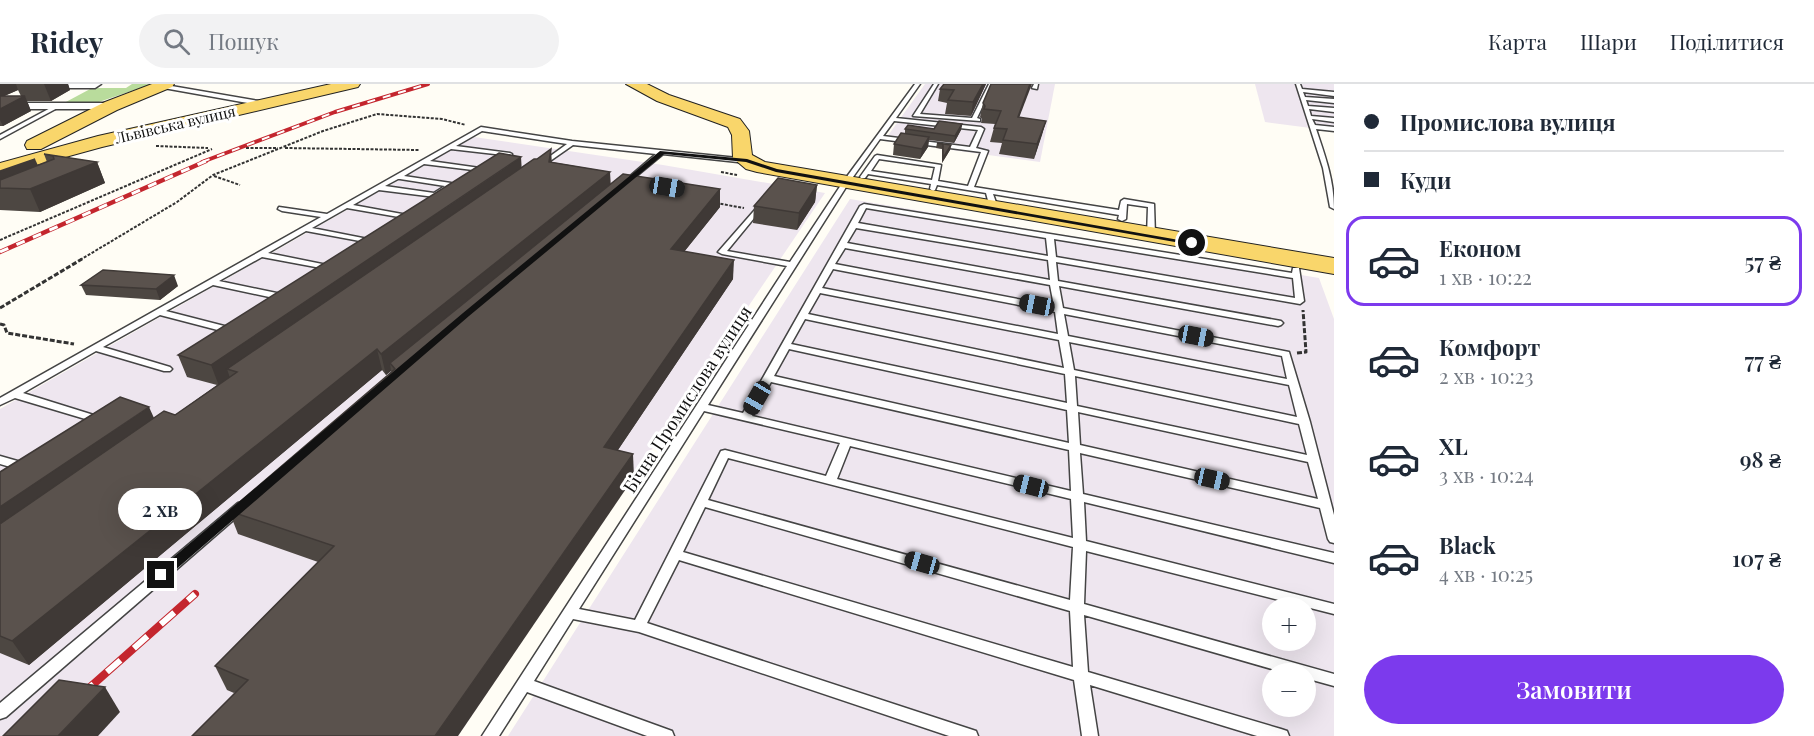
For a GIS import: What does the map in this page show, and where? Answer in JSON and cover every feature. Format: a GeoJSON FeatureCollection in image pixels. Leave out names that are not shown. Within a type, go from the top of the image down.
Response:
{"type":"FeatureCollection","features":[{"type":"Feature","properties":{"kind":"main road","name":"Львівська вулиця"},"geometry":{"type":"LineString","coordinates":[[8,167],[98,142],[352,84]]}},
{"type":"Feature","properties":{"kind":"main road"},"geometry":{"type":"LineString","coordinates":[[634,84],[663,98],[734,123],[741,128],[742,153],[747,161],[778,177],[856,180],[933,190],[1121,222],[1151,236],[1296,268],[1334,266]]}},
{"type":"Feature","properties":{"kind":"main road"},"geometry":{"type":"LineString","coordinates":[[8,167],[54,135],[111,106],[163,85]]}},
{"type":"Feature","properties":{"kind":"main road"},"geometry":{"type":"LineString","coordinates":[[54,135],[58,140],[66,142],[98,142]]}},
{"type":"Feature","properties":{"kind":"street"},"geometry":{"type":"LineString","coordinates":[[0,106],[22,94]]}},
{"type":"Feature","properties":{"kind":"street"},"geometry":{"type":"LineString","coordinates":[[0,106],[111,106]]}},
{"type":"Feature","properties":{"kind":"lane"},"geometry":{"type":"LineString","coordinates":[[45,86],[95,86],[99,84]]}},
{"type":"Feature","properties":{"kind":"lane","name":"Бічна Промислова вулиця"},"geometry":{"type":"LineString","coordinates":[[490,736],[794,265],[856,180],[879,136],[918,84]]}},
{"type":"Feature","properties":{"kind":"lane"},"geometry":{"type":"LineString","coordinates":[[917,115],[936,84]]}},
{"type":"Feature","properties":{"kind":"lane"},"geometry":{"type":"LineString","coordinates":[[895,116],[917,115],[976,119],[991,84]]}},
{"type":"Feature","properties":{"kind":"lane"},"geometry":{"type":"LineString","coordinates":[[163,85],[264,104]]}},
{"type":"Feature","properties":{"kind":"lane"},"geometry":{"type":"LineString","coordinates":[[1299,87],[1334,94]]}},
{"type":"Feature","properties":{"kind":"lane"},"geometry":{"type":"LineString","coordinates":[[1299,87],[1326,168],[1334,207]]}},
{"type":"Feature","properties":{"kind":"lane"},"geometry":{"type":"LineString","coordinates":[[1303,98],[1334,101]]}},
{"type":"Feature","properties":{"kind":"lane"},"geometry":{"type":"LineString","coordinates":[[0,137],[58,106]]}},
{"type":"Feature","properties":{"kind":"lane"},"geometry":{"type":"LineString","coordinates":[[1306,107],[1334,110]]}},
{"type":"Feature","properties":{"kind":"lane"},"geometry":{"type":"LineString","coordinates":[[895,116],[981,129],[972,149]]}},
{"type":"Feature","properties":{"kind":"lane"},"geometry":{"type":"LineString","coordinates":[[1309,117],[1334,120]]}},
{"type":"Feature","properties":{"kind":"lane"},"geometry":{"type":"LineString","coordinates":[[1312,127],[1334,129]]}},
{"type":"Feature","properties":{"kind":"lane"},"geometry":{"type":"LineString","coordinates":[[0,402],[381,188],[481,129],[572,143],[747,161]]}},
{"type":"Feature","properties":{"kind":"lane"},"geometry":{"type":"LineString","coordinates":[[879,136],[985,151],[970,188]]}},
{"type":"Feature","properties":{"kind":"lane"},"geometry":{"type":"LineString","coordinates":[[538,168],[572,143]]}},
{"type":"Feature","properties":{"kind":"lane"},"geometry":{"type":"LineString","coordinates":[[449,148],[514,156]]}},
{"type":"Feature","properties":{"kind":"lane"},"geometry":{"type":"LineString","coordinates":[[610,195],[634,181],[662,152]]}},
{"type":"Feature","properties":{"kind":"lane"},"geometry":{"type":"LineString","coordinates":[[856,180],[879,155],[939,166],[933,190],[970,188],[991,200]]}},
{"type":"Feature","properties":{"kind":"lane"},"geometry":{"type":"LineString","coordinates":[[425,162],[488,171]]}},
{"type":"Feature","properties":{"kind":"lane"},"geometry":{"type":"LineString","coordinates":[[1326,168],[1334,169]]}},
{"type":"Feature","properties":{"kind":"lane"},"geometry":{"type":"LineString","coordinates":[[381,188],[435,195],[451,185],[400,177]]}},
{"type":"Feature","properties":{"kind":"lane"},"geometry":{"type":"LineString","coordinates":[[768,198],[723,252],[794,265]]}},
{"type":"Feature","properties":{"kind":"lane"},"geometry":{"type":"LineString","coordinates":[[1121,222],[1124,201],[1152,205],[1151,236]]}},
{"type":"Feature","properties":{"kind":"lane"},"geometry":{"type":"LineString","coordinates":[[348,206],[413,218]]}},
{"type":"Feature","properties":{"kind":"lane"},"geometry":{"type":"LineString","coordinates":[[746,417],[864,206],[1050,236],[1296,268],[1300,301],[854,225]]}},
{"type":"Feature","properties":{"kind":"lane"},"geometry":{"type":"LineString","coordinates":[[282,209],[330,216]]}},
{"type":"Feature","properties":{"kind":"lane"},"geometry":{"type":"LineString","coordinates":[[306,229],[379,243]]}},
{"type":"Feature","properties":{"kind":"lane"},"geometry":{"type":"LineString","coordinates":[[1050,236],[1054,283],[1070,373],[1080,545],[1077,607],[1081,677],[1090,736]]}},
{"type":"Feature","properties":{"kind":"lane"},"geometry":{"type":"LineString","coordinates":[[843,245],[1278,323]]}},
{"type":"Feature","properties":{"kind":"lane"},"geometry":{"type":"LineString","coordinates":[[260,254],[334,270]]}},
{"type":"Feature","properties":{"kind":"lane"},"geometry":{"type":"LineString","coordinates":[[831,266],[1286,354],[1334,539]]}},
{"type":"Feature","properties":{"kind":"lane"},"geometry":{"type":"LineString","coordinates":[[212,282],[289,298]]}},
{"type":"Feature","properties":{"kind":"lane"},"geometry":{"type":"LineString","coordinates":[[818,290],[1294,383]]}},
{"type":"Feature","properties":{"kind":"lane"},"geometry":{"type":"LineString","coordinates":[[159,312],[233,331]]}},
{"type":"Feature","properties":{"kind":"lane"},"geometry":{"type":"LineString","coordinates":[[803,316],[1305,422]]}},
{"type":"Feature","properties":{"kind":"lane"},"geometry":{"type":"LineString","coordinates":[[786,346],[1314,460]]}},
{"type":"Feature","properties":{"kind":"lane"},"geometry":{"type":"LineString","coordinates":[[96,348],[167,369]]}},
{"type":"Feature","properties":{"kind":"lane"},"geometry":{"type":"LineString","coordinates":[[768,378],[1325,506]]}},
{"type":"Feature","properties":{"kind":"lane"},"geometry":{"type":"LineString","coordinates":[[14,394],[96,418]]}},
{"type":"Feature","properties":{"kind":"lane"},"geometry":{"type":"LineString","coordinates":[[702,407],[1334,558]]}},
{"type":"Feature","properties":{"kind":"lane"},"geometry":{"type":"LineString","coordinates":[[830,481],[846,441]]}},
{"type":"Feature","properties":{"kind":"lane"},"geometry":{"type":"LineString","coordinates":[[639,626],[724,454],[1334,609]]}},
{"type":"Feature","properties":{"kind":"lane"},"geometry":{"type":"LineString","coordinates":[[0,460],[24,467]]}},
{"type":"Feature","properties":{"kind":"lane"},"geometry":{"type":"LineString","coordinates":[[0,712],[251,498]]}},
{"type":"Feature","properties":{"kind":"lane"},"geometry":{"type":"LineString","coordinates":[[701,502],[1334,680]]}},
{"type":"Feature","properties":{"kind":"lane"},"geometry":{"type":"LineString","coordinates":[[675,554],[1281,736]]}},
{"type":"Feature","properties":{"kind":"lane"},"geometry":{"type":"LineString","coordinates":[[569,613],[639,626],[970,736]]}},
{"type":"Feature","properties":{"kind":"lane"},"geometry":{"type":"LineString","coordinates":[[524,684],[666,736]]}},
{"type":"Feature","properties":{"kind":"path"},"geometry":{"type":"LineString","coordinates":[[0,308],[177,202],[213,175],[323,131],[377,114],[441,119],[481,129]]}},
{"type":"Feature","properties":{"kind":"path"},"geometry":{"type":"LineString","coordinates":[[0,240],[212,149],[156,146]]}},
{"type":"Feature","properties":{"kind":"path"},"geometry":{"type":"LineString","coordinates":[[246,148],[449,148]]}},
{"type":"Feature","properties":{"kind":"path"},"geometry":{"type":"LineString","coordinates":[[213,175],[240,185]]}},
{"type":"Feature","properties":{"kind":"path"},"geometry":{"type":"LineString","coordinates":[[710,202],[757,210]]}},
{"type":"Feature","properties":{"kind":"path"},"geometry":{"type":"LineString","coordinates":[[1286,354],[1306,352],[1305,319],[1300,301]]}},
{"type":"Feature","properties":{"kind":"path"},"geometry":{"type":"LineString","coordinates":[[0,324],[4,325],[7,333],[96,348]]}},
{"type":"Feature","properties":{"kind":"shaded area"},"geometry":{"type":"Polygon","coordinates":[[[925,84],[1055,84],[1040,162],[884,141],[925,84]]]}},
{"type":"Feature","properties":{"kind":"shaded area"},"geometry":{"type":"Polygon","coordinates":[[[1255,84],[1334,84],[1334,131],[1265,122],[1255,84]]]}},
{"type":"Feature","properties":{"kind":"shaded area"},"geometry":{"type":"Polygon","coordinates":[[[474,137],[663,165],[825,193],[458,736],[0,736],[0,409],[474,137]]]}},
{"type":"Feature","properties":{"kind":"shaded area"},"geometry":{"type":"Polygon","coordinates":[[[850,199],[1319,278],[1334,319],[1334,736],[508,736],[850,199]]]}},
{"type":"Feature","properties":{"kind":"green space"},"geometry":{"type":"Polygon","coordinates":[[[132,84],[152,84],[96,103],[64,103],[92,88],[126,88],[132,84]]]}},
{"type":"Feature","properties":{"kind":"building"},"geometry":{"type":"Polygon","coordinates":[[[944,84],[983,84],[973,102],[948,100],[954,90],[940,89],[944,84]]]}},
{"type":"Feature","properties":{"kind":"building"},"geometry":{"type":"Polygon","coordinates":[[[991,84],[1030,84],[1018,117],[1046,121],[1037,144],[1003,140],[1007,129],[994,128],[1001,111],[984,109],[983,103],[991,84]]]}},
{"type":"Feature","properties":{"kind":"building"},"geometry":{"type":"Polygon","coordinates":[[[0,96],[25,96],[0,109],[0,96]]]}},
{"type":"Feature","properties":{"kind":"building"},"geometry":{"type":"Polygon","coordinates":[[[939,121],[962,124],[955,136],[905,129],[908,125],[934,129],[939,121]]]}},
{"type":"Feature","properties":{"kind":"building"},"geometry":{"type":"Polygon","coordinates":[[[901,133],[929,137],[922,149],[894,144],[901,133]]]}},
{"type":"Feature","properties":{"kind":"building"},"geometry":{"type":"Polygon","coordinates":[[[937,143],[951,145],[943,158],[943,144],[937,143]]]}},
{"type":"Feature","properties":{"kind":"building"},"geometry":{"type":"Polygon","coordinates":[[[551,149],[549,162],[610,172],[381,354],[377,349],[12,641],[0,636],[0,524],[164,411],[175,415],[237,372],[227,369],[551,149]]]}},
{"type":"Feature","properties":{"kind":"building"},"geometry":{"type":"Polygon","coordinates":[[[499,153],[521,157],[211,365],[178,355],[499,153]]]}},
{"type":"Feature","properties":{"kind":"building"},"geometry":{"type":"Polygon","coordinates":[[[44,154],[97,162],[30,189],[0,188],[0,180],[54,159],[53,156],[44,154]]]}},
{"type":"Feature","properties":{"kind":"building"},"geometry":{"type":"Polygon","coordinates":[[[623,174],[720,189],[671,249],[734,260],[604,447],[633,454],[435,736],[192,736],[248,680],[215,666],[334,546],[229,511],[395,369],[390,363],[623,174]]]}},
{"type":"Feature","properties":{"kind":"building"},"geometry":{"type":"Polygon","coordinates":[[[778,178],[817,185],[799,213],[754,206],[778,178]]]}},
{"type":"Feature","properties":{"kind":"building"},"geometry":{"type":"Polygon","coordinates":[[[103,270],[174,275],[156,289],[81,285],[103,270]]]}},
{"type":"Feature","properties":{"kind":"building"},"geometry":{"type":"Polygon","coordinates":[[[120,397],[149,407],[0,507],[0,472],[120,397]]]}},
{"type":"Feature","properties":{"kind":"building"},"geometry":{"type":"Polygon","coordinates":[[[59,680],[105,687],[58,736],[3,736],[59,680]]]}},
{"type":"Feature","properties":{"kind":"railway"},"geometry":{"type":"LineString","coordinates":[[202,162],[335,112],[428,84]]}},
{"type":"Feature","properties":{"kind":"railway"},"geometry":{"type":"LineString","coordinates":[[0,252],[206,161]]}},
{"type":"Feature","properties":{"kind":"railway"},"geometry":{"type":"LineString","coordinates":[[80,696],[195,594]]}},
{"type":"Feature","properties":{"kind":"route"},"geometry":{"type":"LineString","coordinates":[[161,575],[466,315],[662,152],[747,161],[753,165],[776,171],[1192,243]]}}]}
